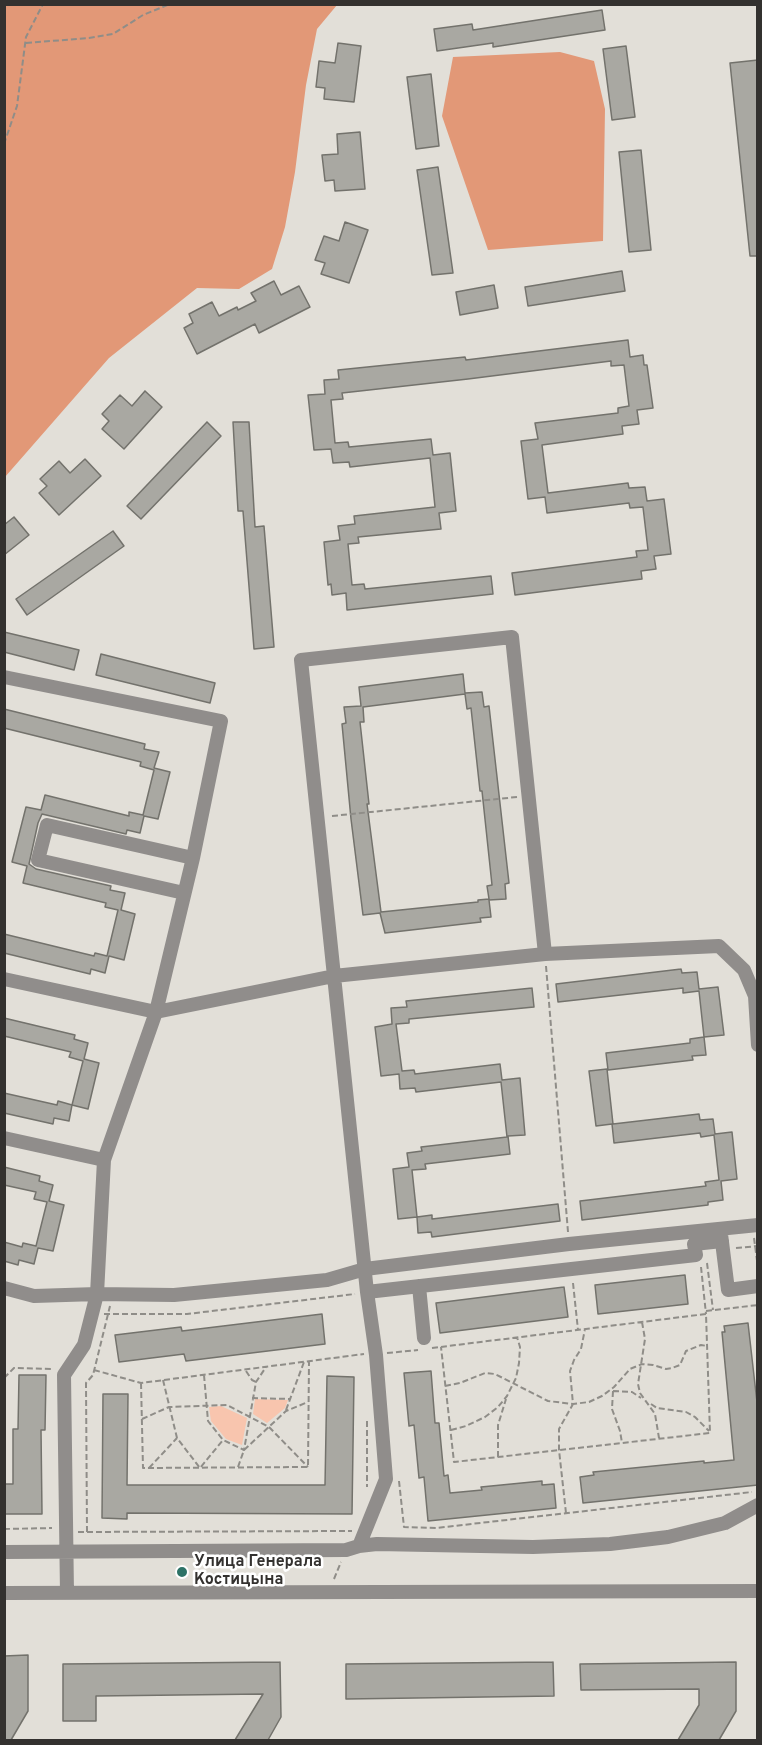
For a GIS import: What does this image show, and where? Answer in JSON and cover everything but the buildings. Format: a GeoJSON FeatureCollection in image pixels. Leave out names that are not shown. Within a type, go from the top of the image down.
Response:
{"type":"FeatureCollection","features":[{"type":"Feature","properties":{"kind":"street"},"geometry":{"type":"LineString","coordinates":[[353,1548],[386,1479],[371,1359],[365,1269],[301,660],[512,637],[545,954]]}},
{"type":"Feature","properties":{"kind":"street"},"geometry":{"type":"LineString","coordinates":[[4,677],[221,721],[193,858],[156,1012],[104,1161],[97,1294],[84,1345],[64,1375],[67,1593]]}},
{"type":"Feature","properties":{"kind":"street"},"geometry":{"type":"LineString","coordinates":[[184,893],[38,860],[46,825],[193,858]]}},
{"type":"Feature","properties":{"kind":"street"},"geometry":{"type":"LineString","coordinates":[[4,980],[156,1012],[334,976],[545,954],[719,946],[744,970],[755,996],[758,1046]]}},
{"type":"Feature","properties":{"kind":"street"},"geometry":{"type":"LineString","coordinates":[[4,1138],[104,1161]]}},
{"type":"Feature","properties":{"kind":"street"},"geometry":{"type":"LineString","coordinates":[[367,1292],[696,1255],[694,1244],[755,1226]]}},
{"type":"Feature","properties":{"kind":"street"},"geometry":{"type":"LineString","coordinates":[[8,1293],[34,1296],[113,1294],[174,1296],[327,1280],[365,1269],[569,1244],[722,1235]]}},
{"type":"Feature","properties":{"kind":"street"},"geometry":{"type":"LineString","coordinates":[[722,1235],[728,1290],[758,1286]]}},
{"type":"Feature","properties":{"kind":"street"},"geometry":{"type":"LineString","coordinates":[[419,1287],[426,1345]]}},
{"type":"Feature","properties":{"kind":"street"},"geometry":{"type":"LineString","coordinates":[[4,1552],[353,1548],[377,1544],[534,1547],[610,1544],[668,1537],[725,1523],[758,1505]]}},
{"type":"Feature","properties":{"kind":"street"},"geometry":{"type":"LineString","coordinates":[[4,1593],[758,1591]]}},
{"type":"Feature","properties":{"kind":"path"},"geometry":{"type":"LineString","coordinates":[[4,144],[17,106],[26,37],[43,4]]}},
{"type":"Feature","properties":{"kind":"path"},"geometry":{"type":"LineString","coordinates":[[26,43],[114,34],[143,15],[170,4]]}},
{"type":"Feature","properties":{"kind":"path"},"geometry":{"type":"LineString","coordinates":[[318,818],[529,795]]}},
{"type":"Feature","properties":{"kind":"path"},"geometry":{"type":"LineString","coordinates":[[545,954],[569,1244]]}},
{"type":"Feature","properties":{"kind":"path"},"geometry":{"type":"LineString","coordinates":[[755,1226],[758,1268]]}},
{"type":"Feature","properties":{"kind":"path"},"geometry":{"type":"LineString","coordinates":[[696,1255],[700,1261],[706,1313],[710,1433]]}},
{"type":"Feature","properties":{"kind":"path"},"geometry":{"type":"LineString","coordinates":[[571,1269],[578,1330]]}},
{"type":"Feature","properties":{"kind":"path"},"geometry":{"type":"LineString","coordinates":[[92,1314],[187,1314],[367,1292]]}},
{"type":"Feature","properties":{"kind":"path"},"geometry":{"type":"LineString","coordinates":[[87,1532],[86,1383],[93,1375],[113,1294]]}},
{"type":"Feature","properties":{"kind":"path"},"geometry":{"type":"LineString","coordinates":[[94,1370],[141,1383],[364,1354],[371,1359],[426,1345],[441,1347],[758,1305]]}},
{"type":"Feature","properties":{"kind":"path"},"geometry":{"type":"LineString","coordinates":[[642,1322],[645,1339],[638,1384],[640,1393],[655,1414],[659,1439]]}},
{"type":"Feature","properties":{"kind":"path"},"geometry":{"type":"LineString","coordinates":[[566,1513],[559,1429],[573,1404],[570,1371],[581,1350],[585,1329]]}},
{"type":"Feature","properties":{"kind":"path"},"geometry":{"type":"LineString","coordinates":[[450,1430],[486,1417],[507,1396],[514,1383],[519,1363],[517,1337]]}},
{"type":"Feature","properties":{"kind":"path"},"geometry":{"type":"LineString","coordinates":[[445,1386],[485,1373],[495,1374],[548,1401],[573,1404],[589,1402],[613,1389],[630,1369],[642,1364],[672,1368],[680,1365],[686,1351],[700,1345],[707,1346]]}},
{"type":"Feature","properties":{"kind":"path"},"geometry":{"type":"LineString","coordinates":[[441,1347],[454,1462],[710,1433]]}},
{"type":"Feature","properties":{"kind":"path"},"geometry":{"type":"LineString","coordinates":[[308,1467],[309,1361]]}},
{"type":"Feature","properties":{"kind":"path"},"geometry":{"type":"LineString","coordinates":[[286,1411],[304,1362]]}},
{"type":"Feature","properties":{"kind":"path"},"geometry":{"type":"LineString","coordinates":[[238,1467],[244,1450],[256,1382],[266,1367]]}},
{"type":"Feature","properties":{"kind":"path"},"geometry":{"type":"LineString","coordinates":[[4,1377],[14,1368],[54,1369]]}},
{"type":"Feature","properties":{"kind":"path"},"geometry":{"type":"LineString","coordinates":[[245,1370],[256,1382]]}},
{"type":"Feature","properties":{"kind":"path"},"geometry":{"type":"LineString","coordinates":[[204,1375],[208,1421],[223,1440],[244,1450]]}},
{"type":"Feature","properties":{"kind":"path"},"geometry":{"type":"LineString","coordinates":[[163,1380],[177,1438],[200,1468]]}},
{"type":"Feature","properties":{"kind":"path"},"geometry":{"type":"LineString","coordinates":[[141,1383],[143,1468],[308,1467]]}},
{"type":"Feature","properties":{"kind":"path"},"geometry":{"type":"LineString","coordinates":[[613,1389],[632,1392],[657,1408],[686,1412],[702,1423],[710,1433]]}},
{"type":"Feature","properties":{"kind":"path"},"geometry":{"type":"LineString","coordinates":[[613,1389],[612,1409],[622,1443]]}},
{"type":"Feature","properties":{"kind":"path"},"geometry":{"type":"LineString","coordinates":[[498,1457],[498,1425],[507,1396]]}},
{"type":"Feature","properties":{"kind":"path"},"geometry":{"type":"LineString","coordinates":[[252,1398],[290,1399]]}},
{"type":"Feature","properties":{"kind":"path"},"geometry":{"type":"LineString","coordinates":[[244,1450],[286,1411],[308,1402]]}},
{"type":"Feature","properties":{"kind":"path"},"geometry":{"type":"LineString","coordinates":[[142,1419],[169,1407],[227,1405],[269,1427],[308,1467]]}},
{"type":"Feature","properties":{"kind":"path"},"geometry":{"type":"LineString","coordinates":[[367,1418],[367,1487]]}},
{"type":"Feature","properties":{"kind":"path"},"geometry":{"type":"LineString","coordinates":[[149,1468],[177,1438]]}},
{"type":"Feature","properties":{"kind":"path"},"geometry":{"type":"LineString","coordinates":[[200,1468],[223,1440]]}},
{"type":"Feature","properties":{"kind":"path"},"geometry":{"type":"LineString","coordinates":[[399,1481],[404,1527],[436,1528],[758,1492]]}},
{"type":"Feature","properties":{"kind":"path"},"geometry":{"type":"LineString","coordinates":[[4,1529],[52,1529],[66,1533],[358,1531]]}},
{"type":"Feature","properties":{"kind":"path"},"geometry":{"type":"LineString","coordinates":[[328,1593],[353,1548]]}},
{"type":"Feature","properties":{"kind":"shaded area"},"geometry":{"type":"Polygon","coordinates":[[[5,4],[337,5],[317,29],[306,85],[295,172],[285,227],[272,269],[239,289],[197,288],[109,358],[5,477],[5,4]]]}},
{"type":"Feature","properties":{"kind":"shaded area"},"geometry":{"type":"Polygon","coordinates":[[[560,52],[594,61],[605,109],[603,241],[488,250],[442,116],[453,57],[560,52]]]}},
{"type":"Feature","properties":{"kind":"shaded area"},"geometry":{"type":"Polygon","coordinates":[[[255,1399],[288,1400],[285,1408],[267,1423],[253,1414],[255,1399]]]}},
{"type":"Feature","properties":{"kind":"shaded area"},"geometry":{"type":"Polygon","coordinates":[[[221,1406],[247,1418],[242,1445],[226,1439],[211,1421],[209,1407],[221,1406]]]}},
{"type":"Feature","properties":{"kind":"place","name":"Улица Генерала Костицына"},"geometry":{"type":"Point","coordinates":[182,1572]}}]}
